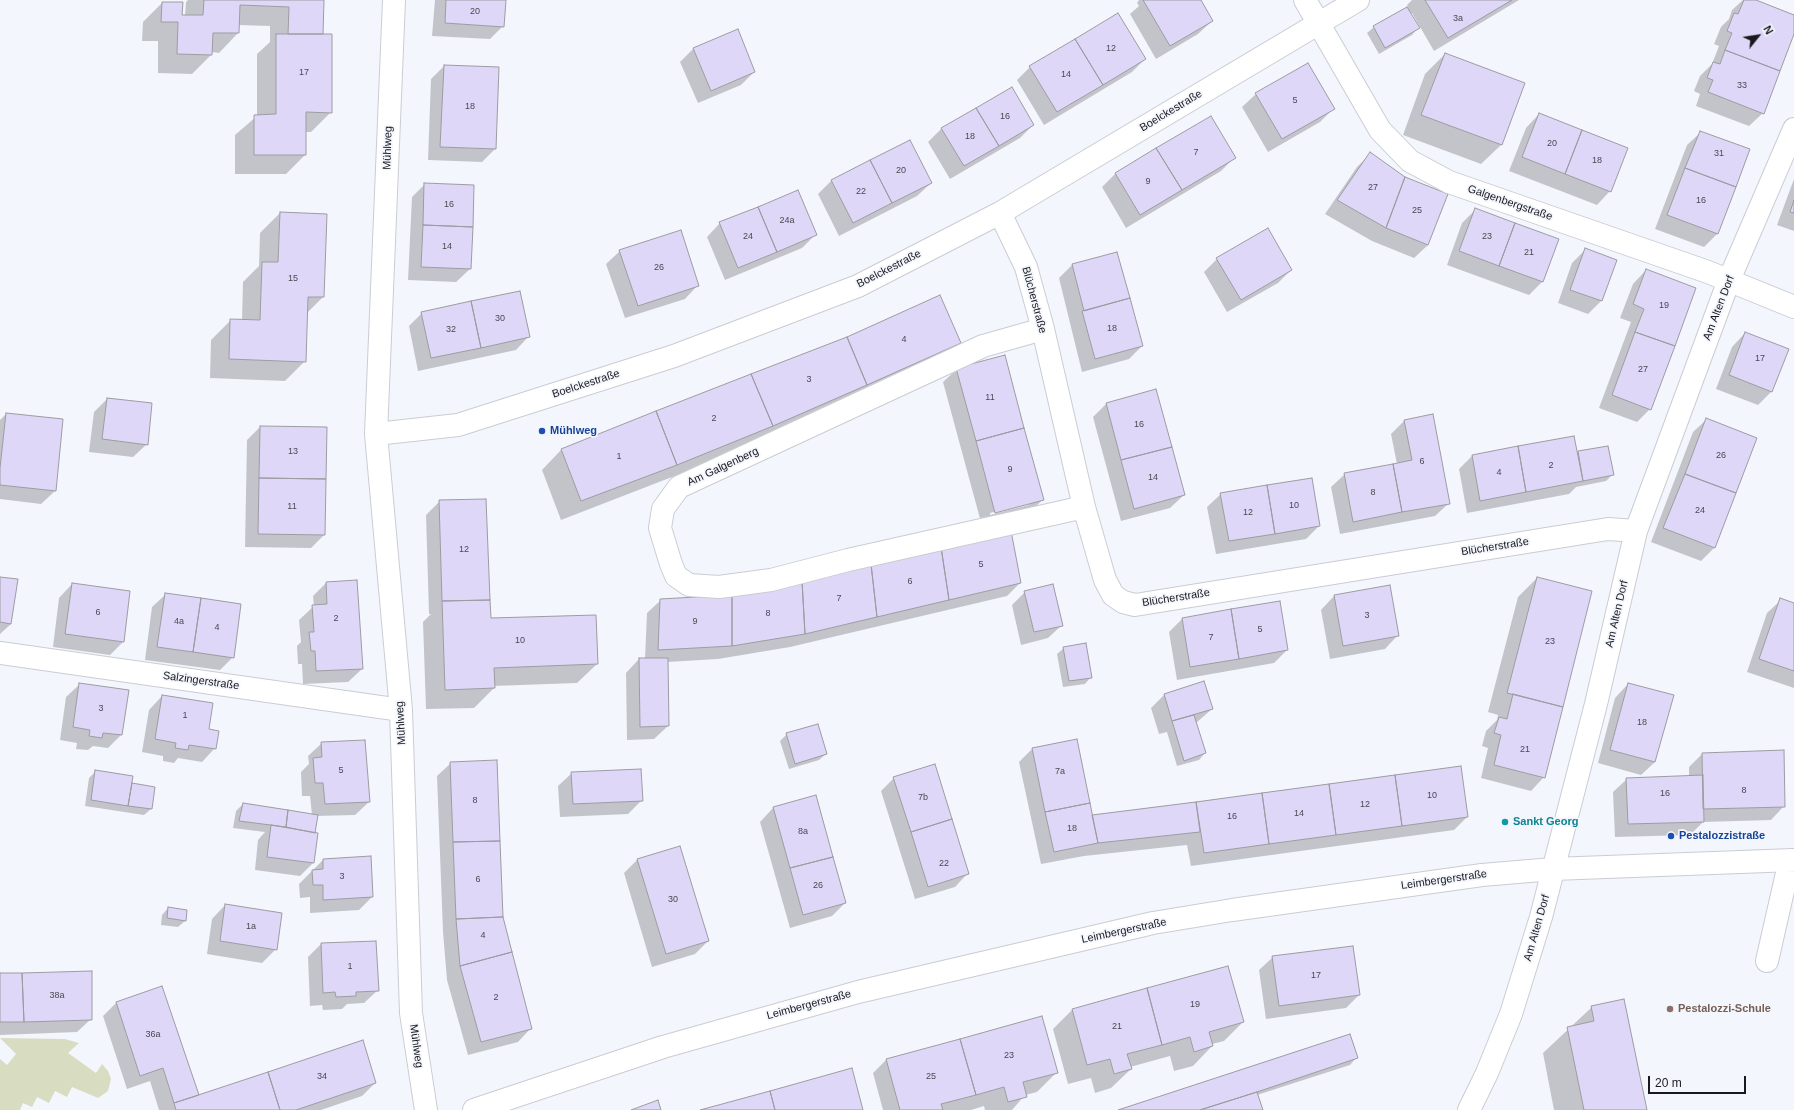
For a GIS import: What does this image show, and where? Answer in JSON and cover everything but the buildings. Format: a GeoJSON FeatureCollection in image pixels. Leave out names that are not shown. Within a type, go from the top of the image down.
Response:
{"type":"FeatureCollection","features":[{"type":"Feature","properties":{"kind":"street","name":"Mühlweg"},"geometry":{"type":"LineString","coordinates":[[394,0],[376,434],[401,710],[411,1013],[426,1110]]}},
{"type":"Feature","properties":{"kind":"street","name":"Galgenbergstraße"},"geometry":{"type":"LineString","coordinates":[[1305,0],[1380,130],[1410,161],[1449,182],[1730,280],[1794,307]]}},
{"type":"Feature","properties":{"kind":"street","name":"Boelckestraße"},"geometry":{"type":"LineString","coordinates":[[376,434],[458,425],[674,356],[858,286],[1000,212],[1358,0]]}},
{"type":"Feature","properties":{"kind":"street","name":"Am Alten Dorf"},"geometry":{"type":"LineString","coordinates":[[1469,1110],[1487,1073],[1511,1014],[1541,917],[1596,704],[1636,531],[1730,280],[1794,128]]}},
{"type":"Feature","properties":{"kind":"street","name":"Blücherstraße"},"geometry":{"type":"LineString","coordinates":[[1000,212],[1026,267],[1043,329],[1084,507],[1106,580],[1113,595],[1123,602],[1136,604],[1608,528],[1636,531]]}},
{"type":"Feature","properties":{"kind":"street","name":"Am Galgenberg"},"geometry":{"type":"LineString","coordinates":[[1043,329],[983,346],[679,487],[663,508],[660,528],[676,576],[689,585],[719,587],[770,580],[848,560],[1084,507]]}},
{"type":"Feature","properties":{"kind":"street","name":"Salzingerstraße"},"geometry":{"type":"LineString","coordinates":[[0,653],[401,710]]}},
{"type":"Feature","properties":{"kind":"street","name":"Leimbergerstraße"},"geometry":{"type":"LineString","coordinates":[[474,1110],[663,1047],[873,988],[1153,923],[1232,910],[1482,875],[1553,869],[1792,860]]}},
{"type":"Feature","properties":{"kind":"street"},"geometry":{"type":"LineString","coordinates":[[1767,961],[1792,860]]}},
{"type":"Feature","properties":{"kind":"green space"},"geometry":{"type":"Polygon","coordinates":[[[0,1038],[65,1039],[79,1043],[68,1053],[96,1073],[102,1064],[108,1071],[111,1079],[108,1091],[98,1098],[72,1087],[67,1097],[55,1091],[49,1103],[37,1097],[32,1107],[23,1103],[20,1110],[0,1110],[0,1059],[7,1065],[16,1054],[0,1038]]]}},
{"type":"Feature","properties":{"kind":"place","name":"Mühlweg"},"geometry":{"type":"Point","coordinates":[542,431]}},
{"type":"Feature","properties":{"kind":"place","name":"Sankt Georg"},"geometry":{"type":"Point","coordinates":[1505,822]}},
{"type":"Feature","properties":{"kind":"place","name":"Pestalozzistraße"},"geometry":{"type":"Point","coordinates":[1671,836]}},
{"type":"Feature","properties":{"kind":"place","name":"Pestalozzi-Schule"},"geometry":{"type":"Point","coordinates":[1670,1009]}}]}
